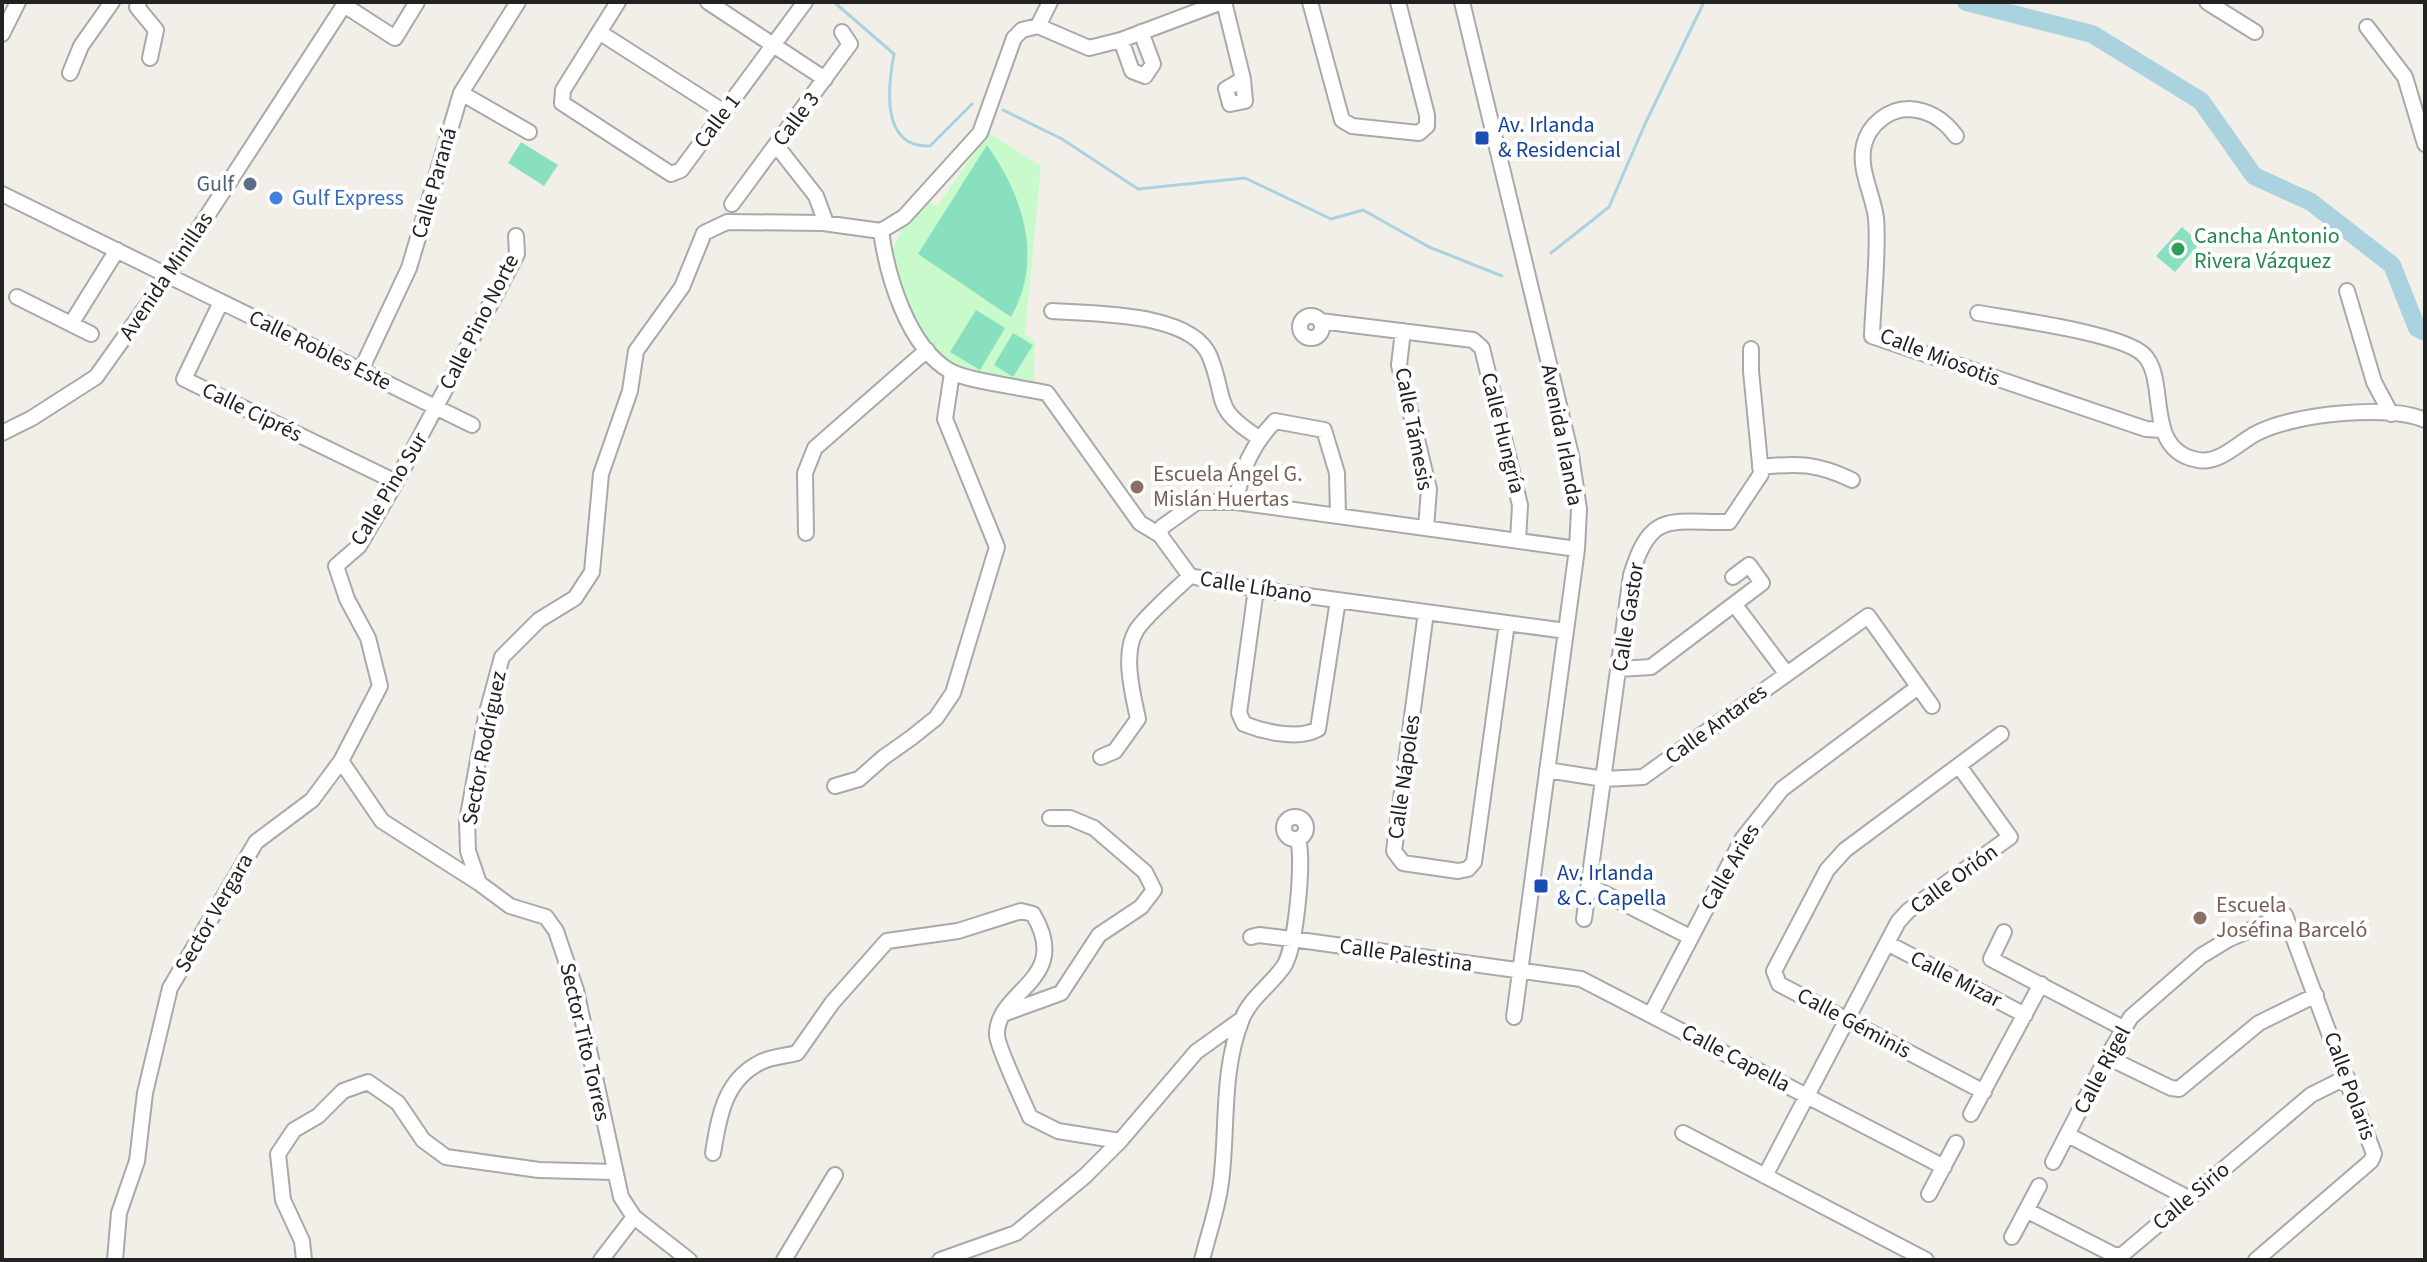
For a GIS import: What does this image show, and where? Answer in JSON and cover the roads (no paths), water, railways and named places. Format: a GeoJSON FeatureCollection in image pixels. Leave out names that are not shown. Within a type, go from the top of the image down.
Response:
{"type":"FeatureCollection","features":[{"type":"Feature","properties":{"kind":"street"},"geometry":{"type":"LineString","coordinates":[[2,34],[18,2]]}},
{"type":"Feature","properties":{"kind":"street"},"geometry":{"type":"LineString","coordinates":[[70,73],[81,46],[112,2]]}},
{"type":"Feature","properties":{"kind":"street"},"geometry":{"type":"LineString","coordinates":[[139,2],[137,7],[156,30],[150,58]]}},
{"type":"Feature","properties":{"kind":"street"},"geometry":{"type":"LineString","coordinates":[[345,3],[395,38],[417,2]]}},
{"type":"Feature","properties":{"kind":"street","name":"Calle Paraná"},"geometry":{"type":"LineString","coordinates":[[361,370],[409,268],[461,93],[518,2]]}},
{"type":"Feature","properties":{"kind":"street"},"geometry":{"type":"LineString","coordinates":[[618,2],[599,32],[724,112]]}},
{"type":"Feature","properties":{"kind":"street"},"geometry":{"type":"LineString","coordinates":[[708,2],[825,79]]}},
{"type":"Feature","properties":{"kind":"street"},"geometry":{"type":"LineString","coordinates":[[1038,26],[1050,2]]}},
{"type":"Feature","properties":{"kind":"street"},"geometry":{"type":"LineString","coordinates":[[835,786],[859,779],[936,718],[953,693],[997,547],[945,419],[952,373],[927,350],[900,307],[885,263],[881,231],[904,217],[980,133],[1014,38],[1022,30],[1038,26],[1089,48],[1121,40],[1223,2],[1243,79]]}},
{"type":"Feature","properties":{"kind":"street"},"geometry":{"type":"LineString","coordinates":[[1310,2],[1342,120],[1352,126],[1419,133],[1427,126],[1427,115],[1398,2]]}},
{"type":"Feature","properties":{"kind":"street","name":"Avenida Irlanda"},"geometry":{"type":"LineString","coordinates":[[1462,2],[1571,455],[1579,509],[1577,549],[1514,1017]]}},
{"type":"Feature","properties":{"kind":"street"},"geometry":{"type":"LineString","coordinates":[[2207,2],[2255,32]]}},
{"type":"Feature","properties":{"kind":"street","name":"Avenida Minillas"},"geometry":{"type":"LineString","coordinates":[[2,433],[32,418],[96,377],[168,276],[345,3]]}},
{"type":"Feature","properties":{"kind":"street","name":"Calle 1"},"geometry":{"type":"LineString","coordinates":[[599,32],[563,90],[562,103],[671,174],[681,170],[804,3]]}},
{"type":"Feature","properties":{"kind":"street"},"geometry":{"type":"LineString","coordinates":[[2367,27],[2405,77],[2425,144]]}},
{"type":"Feature","properties":{"kind":"street","name":"Calle 3"},"geometry":{"type":"LineString","coordinates":[[732,204],[850,44],[842,32]]}},
{"type":"Feature","properties":{"kind":"street"},"geometry":{"type":"LineString","coordinates":[[1121,40],[1132,71],[1145,76],[1153,64],[1141,32]]}},
{"type":"Feature","properties":{"kind":"street"},"geometry":{"type":"LineString","coordinates":[[461,93],[529,132]]}},
{"type":"Feature","properties":{"kind":"street","name":"Calle Miosotis"},"geometry":{"type":"LineString","coordinates":[[1956,136],[1938,118],[1920,110],[1908,109],[1885,115],[1864,145],[1865,177],[1876,218],[1872,336],[2146,429],[2162,430]]}},
{"type":"Feature","properties":{"kind":"street"},"geometry":{"type":"LineString","coordinates":[[776,145],[816,196],[826,223]]}},
{"type":"Feature","properties":{"kind":"street"},"geometry":{"type":"LineString","coordinates":[[2,212],[6,196]]}},
{"type":"Feature","properties":{"kind":"street","name":"Calle Robles Este"},"geometry":{"type":"LineString","coordinates":[[6,196],[472,425]]}},
{"type":"Feature","properties":{"kind":"street","name":"Sector Rodríguez"},"geometry":{"type":"LineString","coordinates":[[479,883],[468,851],[467,821],[486,716],[502,657],[539,620],[575,598],[592,572],[601,474],[630,391],[636,351],[682,287],[704,233],[727,222],[826,223],[881,231]]}},
{"type":"Feature","properties":{"kind":"street","name":"Calle Pino Norte"},"geometry":{"type":"LineString","coordinates":[[436,407],[517,254],[516,236]]}},
{"type":"Feature","properties":{"kind":"street"},"geometry":{"type":"LineString","coordinates":[[71,324],[117,250]]}},
{"type":"Feature","properties":{"kind":"street"},"geometry":{"type":"LineString","coordinates":[[2347,291],[2374,382],[2391,414]]}},
{"type":"Feature","properties":{"kind":"street"},"geometry":{"type":"LineString","coordinates":[[17,297],[91,334]]}},
{"type":"Feature","properties":{"kind":"street","name":"Calle Ciprés"},"geometry":{"type":"LineString","coordinates":[[221,302],[184,379],[396,482]]}},
{"type":"Feature","properties":{"kind":"street"},"geometry":{"type":"LineString","coordinates":[[1052,311],[1125,316],[1177,328],[1200,339],[1210,357],[1222,406],[1235,422],[1259,438]]}},
{"type":"Feature","properties":{"kind":"street"},"geometry":{"type":"LineString","coordinates":[[1978,313],[2060,326],[2140,351],[2151,366],[2162,430],[2181,454],[2200,461],[2218,458],[2259,432],[2333,413],[2391,414],[2425,420]]}},
{"type":"Feature","properties":{"kind":"street","name":"Calle Hungría"},"geometry":{"type":"LineString","coordinates":[[1320,321],[1473,340],[1482,348],[1520,505],[1518,541]]}},
{"type":"Feature","properties":{"kind":"street","name":"Calle Támesis"},"geometry":{"type":"LineString","coordinates":[[1403,331],[1399,365],[1429,489],[1426,528]]}},
{"type":"Feature","properties":{"kind":"street"},"geometry":{"type":"LineString","coordinates":[[1751,349],[1760,467],[1810,464],[1825,467],[1852,480]]}},
{"type":"Feature","properties":{"kind":"street"},"geometry":{"type":"LineString","coordinates":[[806,533],[805,473],[815,448],[927,350]]}},
{"type":"Feature","properties":{"kind":"street","name":"Calle Líbano"},"geometry":{"type":"LineString","coordinates":[[952,373],[1047,393],[1140,523],[1160,535],[1190,576],[1256,589],[1566,631]]}},
{"type":"Feature","properties":{"kind":"street","name":"Calle Pino Sur"},"geometry":{"type":"LineString","coordinates":[[336,566],[359,546],[436,407]]}},
{"type":"Feature","properties":{"kind":"street"},"geometry":{"type":"LineString","coordinates":[[1236,502],[1240,475],[1259,438],[1275,421],[1324,430],[1337,473],[1338,516]]}},
{"type":"Feature","properties":{"kind":"street","name":"Calle Gastor"},"geometry":{"type":"LineString","coordinates":[[1584,919],[1631,575],[1646,537],[1655,528],[1666,523],[1729,522],[1761,474],[1760,467]]}},
{"type":"Feature","properties":{"kind":"street"},"geometry":{"type":"LineString","coordinates":[[1160,535],[1162,527],[1197,502],[1236,502],[1577,549]]}},
{"type":"Feature","properties":{"kind":"street"},"geometry":{"type":"LineString","coordinates":[[1619,669],[1651,667],[1762,583],[1749,565],[1733,577]]}},
{"type":"Feature","properties":{"kind":"street","name":"Sector Vergara"},"geometry":{"type":"LineString","coordinates":[[115,1260],[119,1213],[137,1161],[145,1093],[170,988],[256,842],[312,800],[341,761],[380,686],[368,638],[347,599],[336,566]]}},
{"type":"Feature","properties":{"kind":"street"},"geometry":{"type":"LineString","coordinates":[[1101,757],[1115,751],[1138,719],[1130,681],[1135,631],[1190,576]]}},
{"type":"Feature","properties":{"kind":"street"},"geometry":{"type":"LineString","coordinates":[[1256,589],[1239,713],[1244,724],[1256,729],[1307,735],[1318,729],[1338,600]]}},
{"type":"Feature","properties":{"kind":"street"},"geometry":{"type":"LineString","coordinates":[[1735,605],[1786,673]]}},
{"type":"Feature","properties":{"kind":"street","name":"Calle Nápoles"},"geometry":{"type":"LineString","coordinates":[[1426,612],[1394,851],[1403,863],[1444,869],[1468,869],[1474,862],[1507,623]]}},
{"type":"Feature","properties":{"kind":"street","name":"Calle Antares"},"geometry":{"type":"LineString","coordinates":[[1547,770],[1604,779],[1643,777],[1868,616],[1918,687]]}},
{"type":"Feature","properties":{"kind":"street"},"geometry":{"type":"LineString","coordinates":[[1918,687],[1932,706]]}},
{"type":"Feature","properties":{"kind":"street","name":"Calle Aries"},"geometry":{"type":"LineString","coordinates":[[1651,1014],[1743,838],[1782,789],[1918,687]]}},
{"type":"Feature","properties":{"kind":"street","name":"Calle Géminis"},"geometry":{"type":"LineString","coordinates":[[1984,1092],[1779,984],[1774,971],[1827,870],[1852,845],[2001,734]]}},
{"type":"Feature","properties":{"kind":"street","name":"Sector Tito Torres"},"geometry":{"type":"LineString","coordinates":[[341,761],[382,821],[510,906],[546,917],[556,931],[576,990],[621,1197],[634,1217],[689,1260]]}},
{"type":"Feature","properties":{"kind":"street","name":"Calle Orión"},"geometry":{"type":"LineString","coordinates":[[1765,1176],[1898,922],[1908,911],[2010,837],[1959,766]]}},
{"type":"Feature","properties":{"kind":"street"},"geometry":{"type":"LineString","coordinates":[[1002,1014],[1061,993],[1099,935],[1141,907],[1154,890],[1145,872],[1094,828],[1070,818],[1050,818]]}},
{"type":"Feature","properties":{"kind":"street"},"geometry":{"type":"LineString","coordinates":[[1202,1260],[1221,1184],[1226,1082],[1242,1019],[1252,1000],[1285,964],[1292,939],[1302,865],[1298,839]]}},
{"type":"Feature","properties":{"kind":"street"},"geometry":{"type":"LineString","coordinates":[[1590,886],[1690,937]]}},
{"type":"Feature","properties":{"kind":"street"},"geometry":{"type":"LineString","coordinates":[[713,1153],[721,1107],[733,1085],[761,1062],[797,1053],[832,1003],[887,941],[958,931],[1021,911],[1033,914],[1040,925],[1044,952],[1039,972],[1002,1014],[996,1036],[1030,1117],[1058,1131],[1120,1141]]}},
{"type":"Feature","properties":{"kind":"street","name":"Calle Polaris"},"geometry":{"type":"LineString","coordinates":[[2256,1260],[2373,1158],[2347,1077],[2285,915]]}},
{"type":"Feature","properties":{"kind":"street","name":"Calle Rigel"},"geometry":{"type":"LineString","coordinates":[[2053,1162],[2123,1028],[2153,996],[2201,956],[2229,939],[2285,915]]}},
{"type":"Feature","properties":{"kind":"street"},"geometry":{"type":"LineString","coordinates":[[2004,932],[1991,959],[2123,1028]]}},
{"type":"Feature","properties":{"kind":"street","name":"Calle Palestina"},"geometry":{"type":"LineString","coordinates":[[1251,937],[1292,939],[1520,970]]}},
{"type":"Feature","properties":{"kind":"street","name":"Calle Mizar"},"geometry":{"type":"LineString","coordinates":[[1887,943],[2025,1015]]}},
{"type":"Feature","properties":{"kind":"street","name":"Calle Capella"},"geometry":{"type":"LineString","coordinates":[[1520,970],[1581,979],[1944,1167]]}},
{"type":"Feature","properties":{"kind":"street"},"geometry":{"type":"LineString","coordinates":[[1971,1114],[2041,984]]}},
{"type":"Feature","properties":{"kind":"street"},"geometry":{"type":"LineString","coordinates":[[2107,1057],[2179,1089],[2259,1023],[2316,995]]}},
{"type":"Feature","properties":{"kind":"street"},"geometry":{"type":"LineString","coordinates":[[940,1260],[1016,1233],[1085,1176],[1120,1141],[1196,1052],[1242,1019]]}},
{"type":"Feature","properties":{"kind":"street","name":"Calle Sirio"},"geometry":{"type":"LineString","coordinates":[[2026,1210],[2119,1256],[2311,1095],[2347,1077]]}},
{"type":"Feature","properties":{"kind":"street"},"geometry":{"type":"LineString","coordinates":[[304,1260],[302,1241],[283,1200],[278,1154],[294,1130],[318,1116],[343,1091],[368,1082],[398,1103],[423,1140],[446,1157],[539,1170],[614,1172]]}},
{"type":"Feature","properties":{"kind":"street"},"geometry":{"type":"LineString","coordinates":[[1683,1133],[1926,1260]]}},
{"type":"Feature","properties":{"kind":"street"},"geometry":{"type":"LineString","coordinates":[[2068,1135],[2188,1198]]}},
{"type":"Feature","properties":{"kind":"street"},"geometry":{"type":"LineString","coordinates":[[1929,1194],[1956,1143]]}},
{"type":"Feature","properties":{"kind":"street"},"geometry":{"type":"LineString","coordinates":[[784,1260],[835,1175]]}},
{"type":"Feature","properties":{"kind":"street"},"geometry":{"type":"LineString","coordinates":[[2012,1237],[2039,1186]]}},
{"type":"Feature","properties":{"kind":"street"},"geometry":{"type":"LineString","coordinates":[[601,1260],[634,1217]]}},
{"type":"Feature","properties":{"kind":"waterway"},"geometry":{"type":"LineString","coordinates":[[834,2],[894,54],[890,82],[891,113],[902,137],[914,144],[930,146],[972,104]]}},
{"type":"Feature","properties":{"kind":"waterway"},"geometry":{"type":"LineString","coordinates":[[1551,253],[1609,207],[1704,2]]}},
{"type":"Feature","properties":{"kind":"waterway"},"geometry":{"type":"LineString","coordinates":[[1966,2],[2092,34],[2201,101],[2254,176],[2311,202],[2392,265],[2417,328],[2425,332]]}},
{"type":"Feature","properties":{"kind":"waterway"},"geometry":{"type":"LineString","coordinates":[[1003,110],[1062,139],[1138,189],[1245,178],[1331,219],[1363,210],[1429,247],[1502,276]]}},
{"type":"Feature","properties":{"kind":"place","name":"Av. Irlanda & Residencial"},"geometry":{"type":"Point","coordinates":[1482,138]}},
{"type":"Feature","properties":{"kind":"place","name":"Gulf"},"geometry":{"type":"Point","coordinates":[250,184]}},
{"type":"Feature","properties":{"kind":"place","name":"Gulf Express"},"geometry":{"type":"Point","coordinates":[276,198]}},
{"type":"Feature","properties":{"kind":"place","name":"Cancha Antonio Rivera Vázquez"},"geometry":{"type":"Point","coordinates":[2178,249]}},
{"type":"Feature","properties":{"kind":"place","name":"Escuela Ángel G. Mislán Huertas"},"geometry":{"type":"Point","coordinates":[1137,487]}},
{"type":"Feature","properties":{"kind":"place","name":"Av. Irlanda & C. Capella"},"geometry":{"type":"Point","coordinates":[1541,886]}},
{"type":"Feature","properties":{"kind":"place","name":"Escuela Joséfina Barceló"},"geometry":{"type":"Point","coordinates":[2200,918]}}]}
